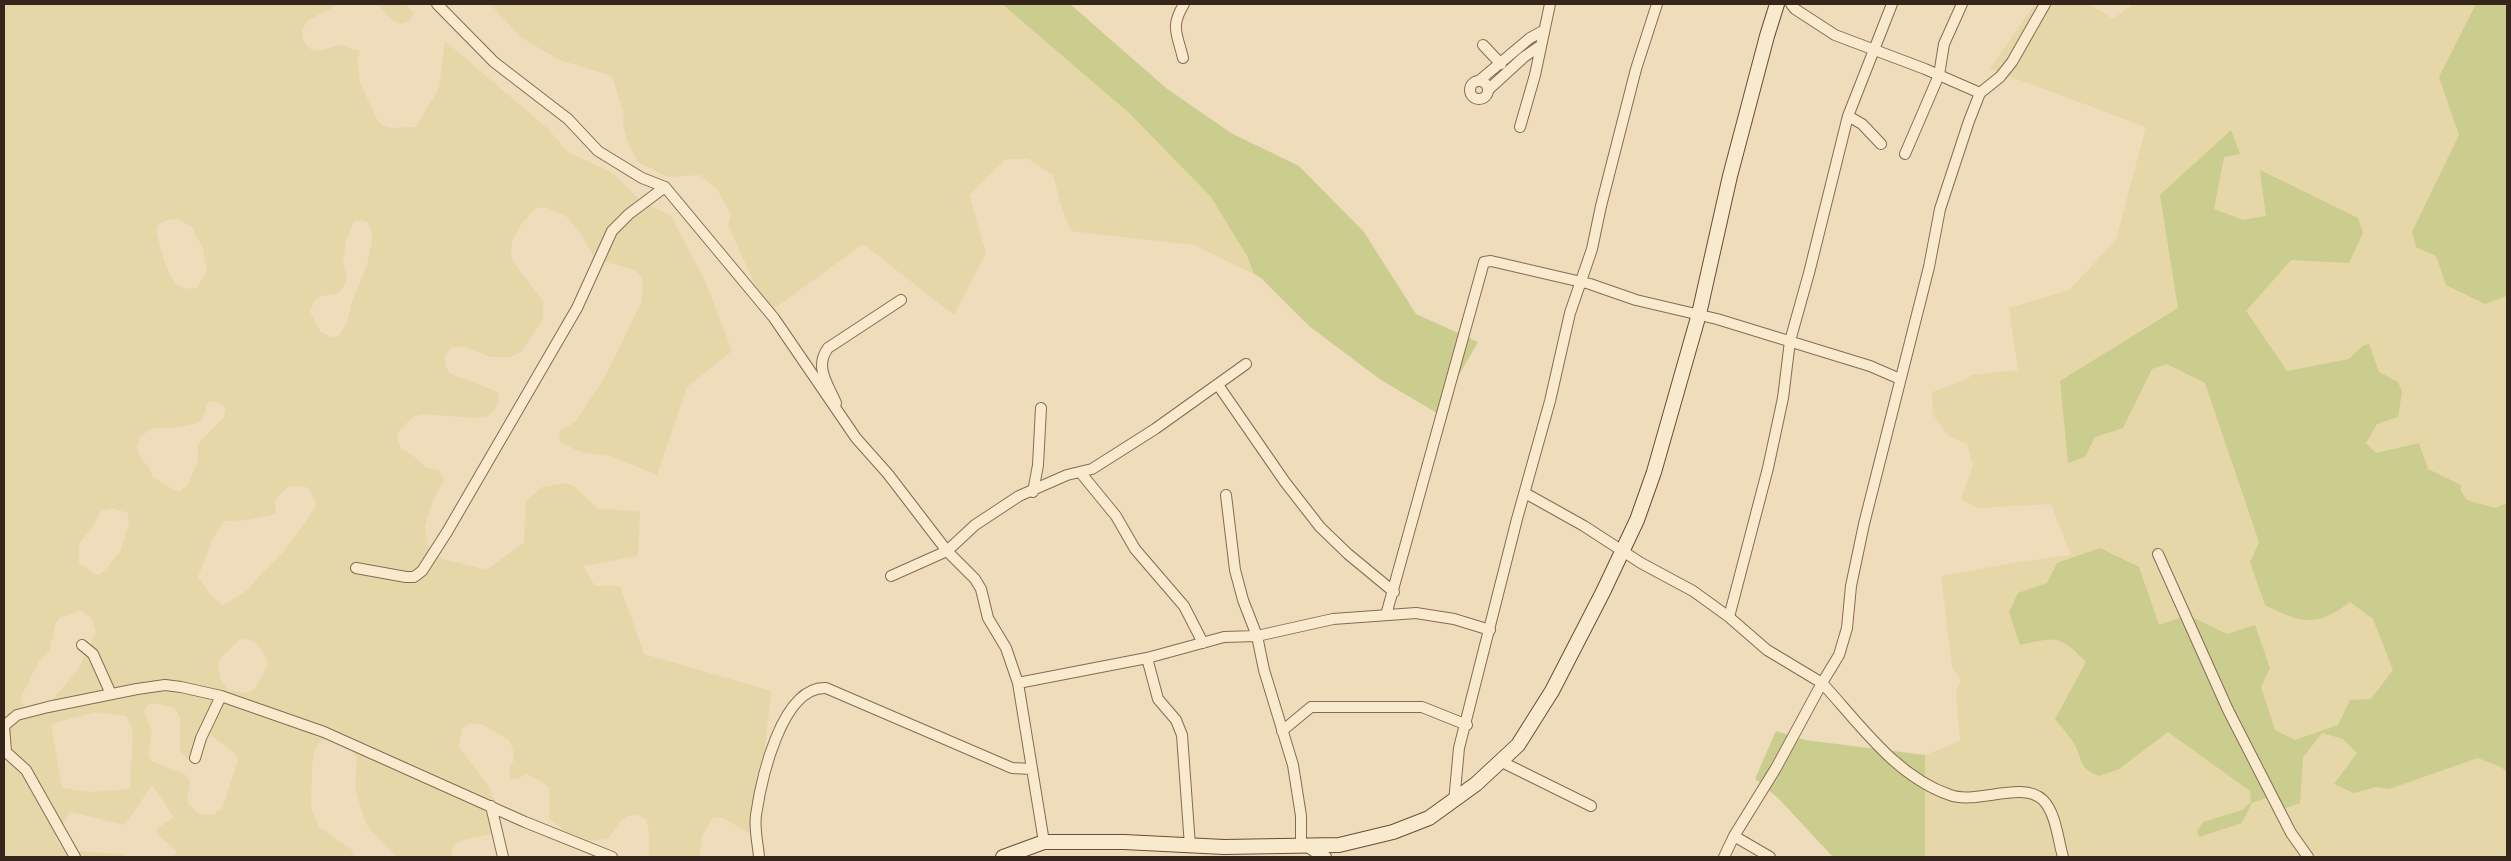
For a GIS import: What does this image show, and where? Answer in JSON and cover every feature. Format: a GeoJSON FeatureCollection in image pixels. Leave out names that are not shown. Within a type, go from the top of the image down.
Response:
{"type":"FeatureCollection","features":[{"type":"Feature","properties":{"kind":"main road"},"geometry":{"type":"LineString","coordinates":[[1003,857],[1044,842],[1124,842],[1314,852],[1393,832],[1429,818],[1454,802],[1502,762],[1518,745],[1552,691],[1622,551],[1637,520],[1654,472],[1699,314],[1730,176],[1767,36],[1778,4]]}},
{"type":"Feature","properties":{"kind":"street"},"geometry":{"type":"LineString","coordinates":[[437,4],[494,62],[568,119],[598,152],[642,178],[665,187],[774,318],[844,420],[947,551],[978,584],[988,618],[1006,648],[1018,683],[1026,721],[1044,842]]}},
{"type":"Feature","properties":{"kind":"street"},"geometry":{"type":"LineString","coordinates":[[1183,58],[1175,28],[1176,18],[1184,4]]}},
{"type":"Feature","properties":{"kind":"street"},"geometry":{"type":"LineString","coordinates":[[1520,127],[1550,4]]}},
{"type":"Feature","properties":{"kind":"street"},"geometry":{"type":"LineString","coordinates":[[1454,802],[1459,748],[1467,725],[1550,401],[1570,313],[1592,249],[1636,69],[1657,4]]}},
{"type":"Feature","properties":{"kind":"street"},"geometry":{"type":"LineString","coordinates":[[1791,4],[1795,9],[1835,34],[1980,93]]}},
{"type":"Feature","properties":{"kind":"street"},"geometry":{"type":"LineString","coordinates":[[1729,617],[1768,468],[1783,398],[1790,341],[1848,116],[1872,50],[1892,4]]}},
{"type":"Feature","properties":{"kind":"street"},"geometry":{"type":"LineString","coordinates":[[1905,154],[1939,75],[1944,44],[1962,4]]}},
{"type":"Feature","properties":{"kind":"street"},"geometry":{"type":"LineString","coordinates":[[1724,857],[1734,836],[1776,768],[1839,655],[1847,628],[1851,586],[1864,524],[1929,267],[1940,209],[1970,115],[1980,93],[2000,77],[2012,62],[2045,4]]}},
{"type":"Feature","properties":{"kind":"street"},"geometry":{"type":"LineString","coordinates":[[1540,46],[1524,57],[1489,89],[1486,96],[1480,99],[1474,98],[1470,87],[1474,82],[1480,80],[1501,64],[1530,38],[1544,31]]}},
{"type":"Feature","properties":{"kind":"street"},"geometry":{"type":"LineString","coordinates":[[1483,45],[1501,64]]}},
{"type":"Feature","properties":{"kind":"street"},"geometry":{"type":"LineString","coordinates":[[1480,80],[1486,83],[1489,89]]}},
{"type":"Feature","properties":{"kind":"street"},"geometry":{"type":"LineString","coordinates":[[1848,116],[1862,124],[1881,144]]}},
{"type":"Feature","properties":{"kind":"street"},"geometry":{"type":"LineString","coordinates":[[356,568],[406,577],[414,577],[422,571],[447,532],[568,323],[612,231],[629,214],[665,187]]}},
{"type":"Feature","properties":{"kind":"street"},"geometry":{"type":"LineString","coordinates":[[1386,615],[1394,592],[1484,262],[1490,261],[1590,284],[1636,300],[1699,314],[1790,341],[1900,379]]}},
{"type":"Feature","properties":{"kind":"street"},"geometry":{"type":"LineString","coordinates":[[844,420],[821,367],[820,360],[828,348],[901,300]]}},
{"type":"Feature","properties":{"kind":"street"},"geometry":{"type":"LineString","coordinates":[[891,576],[947,551],[1001,506],[1067,475],[1092,468],[1127,447],[1246,364]]}},
{"type":"Feature","properties":{"kind":"street"},"geometry":{"type":"LineString","coordinates":[[1218,385],[1285,482],[1320,527],[1348,554],[1394,592]]}},
{"type":"Feature","properties":{"kind":"street"},"geometry":{"type":"LineString","coordinates":[[1033,492],[1038,465],[1041,408]]}},
{"type":"Feature","properties":{"kind":"street"},"geometry":{"type":"LineString","coordinates":[[1080,472],[1116,516],[1135,549],[1184,606],[1202,643]]}},
{"type":"Feature","properties":{"kind":"street"},"geometry":{"type":"LineString","coordinates":[[1525,493],[1693,591],[1729,617],[1767,650],[1822,683],[1887,755],[1900,766],[1935,788],[1951,796],[1974,798],[2022,791],[2043,800],[2050,813],[2063,857]]}},
{"type":"Feature","properties":{"kind":"street"},"geometry":{"type":"LineString","coordinates":[[1226,495],[1235,570],[1243,600],[1258,636],[1264,670],[1292,765],[1301,816],[1314,852]]}},
{"type":"Feature","properties":{"kind":"street"},"geometry":{"type":"LineString","coordinates":[[2158,554],[2232,719],[2291,833],[2308,857]]}},
{"type":"Feature","properties":{"kind":"street"},"geometry":{"type":"LineString","coordinates":[[1018,683],[1147,658],[1224,637],[1258,636],[1333,619],[1416,613],[1454,619],[1490,630]]}},
{"type":"Feature","properties":{"kind":"street"},"geometry":{"type":"LineString","coordinates":[[82,645],[93,654],[111,694]]}},
{"type":"Feature","properties":{"kind":"street"},"geometry":{"type":"LineString","coordinates":[[1147,658],[1158,699],[1176,720],[1182,735],[1190,846]]}},
{"type":"Feature","properties":{"kind":"street"},"geometry":{"type":"LineString","coordinates":[[75,857],[26,770],[6,752],[4,726],[17,715],[111,694],[165,685],[221,696],[324,732],[490,806],[612,857]]}},
{"type":"Feature","properties":{"kind":"street"},"geometry":{"type":"LineString","coordinates":[[760,857],[756,816],[766,768],[775,740],[784,720],[799,702],[818,688],[826,688],[1012,768],[1032,769]]}},
{"type":"Feature","properties":{"kind":"street"},"geometry":{"type":"LineString","coordinates":[[195,758],[201,738],[221,696]]}},
{"type":"Feature","properties":{"kind":"street"},"geometry":{"type":"LineString","coordinates":[[1282,731],[1311,707],[1422,707],[1467,725]]}},
{"type":"Feature","properties":{"kind":"street"},"geometry":{"type":"LineString","coordinates":[[1502,762],[1591,806]]}},
{"type":"Feature","properties":{"kind":"street"},"geometry":{"type":"LineString","coordinates":[[490,806],[503,857]]}},
{"type":"Feature","properties":{"kind":"street"},"geometry":{"type":"LineString","coordinates":[[1734,836],[1770,857]]}},
{"type":"Feature","properties":{"kind":"shaded area"},"geometry":{"type":"Polygon","coordinates":[[[4,4],[339,4],[307,21],[302,30],[303,41],[310,49],[320,51],[339,45],[360,51],[357,61],[360,82],[376,118],[383,126],[392,128],[416,127],[439,88],[445,41],[548,129],[568,152],[613,173],[641,201],[671,216],[705,281],[732,351],[687,387],[657,475],[611,456],[581,452],[561,443],[559,432],[575,422],[604,379],[641,303],[643,292],[642,277],[635,270],[595,259],[580,232],[567,217],[546,207],[536,208],[522,223],[512,241],[511,252],[513,262],[543,301],[543,319],[521,352],[511,357],[491,357],[461,346],[451,348],[445,356],[445,367],[451,374],[498,392],[499,401],[494,411],[486,417],[475,418],[424,414],[414,416],[400,429],[397,438],[401,448],[416,458],[426,468],[439,470],[444,481],[434,498],[425,526],[428,546],[443,559],[486,570],[524,543],[526,501],[542,487],[565,483],[574,486],[598,509],[640,511],[638,556],[583,566],[595,586],[620,586],[644,654],[771,691],[755,842],[749,833],[723,818],[713,818],[702,836],[699,857],[649,857],[647,820],[637,815],[627,816],[619,823],[608,839],[586,841],[566,832],[549,818],[549,788],[541,781],[527,774],[517,779],[511,779],[509,768],[514,760],[509,740],[482,724],[470,723],[462,729],[459,747],[489,787],[496,805],[491,834],[462,840],[453,846],[451,857],[396,857],[368,827],[364,818],[355,788],[357,757],[343,743],[324,739],[316,746],[312,765],[311,807],[319,827],[351,849],[354,857],[172,857],[177,851],[157,834],[156,829],[174,817],[152,785],[125,825],[70,812],[55,837],[60,845],[73,851],[120,854],[127,857],[4,857],[4,4]],[[171,219],[158,224],[156,230],[165,264],[175,284],[189,289],[197,288],[207,270],[203,249],[192,227],[178,219],[171,219]],[[362,220],[354,221],[346,241],[343,262],[347,278],[342,290],[336,294],[321,296],[315,300],[310,312],[320,331],[333,338],[339,335],[347,323],[352,301],[367,265],[373,237],[368,222],[362,220]],[[208,402],[202,420],[198,423],[173,428],[152,428],[140,437],[137,447],[140,457],[149,468],[153,477],[170,488],[180,491],[188,485],[198,461],[198,444],[224,417],[226,408],[218,402],[208,402]],[[288,486],[275,500],[276,514],[248,520],[224,521],[213,538],[198,577],[212,597],[223,605],[248,590],[285,550],[316,504],[310,490],[304,486],[288,486]],[[112,508],[101,511],[92,528],[79,543],[79,563],[94,574],[99,575],[120,552],[129,523],[128,513],[112,508]],[[80,610],[60,618],[56,623],[49,651],[39,661],[20,699],[26,711],[46,707],[78,670],[96,632],[92,618],[80,610]],[[241,638],[221,658],[218,665],[220,679],[229,690],[243,693],[250,692],[255,688],[267,667],[268,660],[255,641],[241,638]],[[154,703],[148,705],[144,711],[152,732],[148,754],[151,761],[186,775],[190,782],[187,797],[188,804],[199,814],[213,815],[223,807],[238,760],[235,754],[208,733],[198,740],[202,761],[196,763],[190,761],[180,751],[180,717],[175,708],[154,703]],[[96,712],[51,724],[62,788],[91,792],[130,789],[133,734],[126,716],[96,712]]]}},
{"type":"Feature","properties":{"kind":"shaded area"},"geometry":{"type":"Polygon","coordinates":[[[377,4],[406,4],[413,12],[410,21],[400,24],[391,19],[377,4]]]}},
{"type":"Feature","properties":{"kind":"shaded area"},"geometry":{"type":"Polygon","coordinates":[[[490,4],[1002,4],[1130,114],[1211,197],[1247,256],[1254,274],[1194,245],[1071,231],[1062,209],[1053,175],[1028,159],[1006,159],[969,195],[986,253],[954,315],[863,244],[768,313],[728,225],[731,215],[717,189],[700,175],[668,177],[638,162],[628,143],[623,124],[624,114],[612,76],[560,60],[522,38],[490,4]]]}},
{"type":"Feature","properties":{"kind":"shaded area"},"geometry":{"type":"Polygon","coordinates":[[[2035,4],[2089,4],[2113,19],[2133,4],[2507,4],[2507,857],[1925,857],[1925,755],[1960,741],[1956,692],[1961,681],[1952,667],[1941,576],[2071,555],[2051,504],[1979,508],[1961,499],[1973,466],[1967,444],[1949,436],[1933,415],[1932,392],[1966,380],[1972,375],[2018,370],[2009,308],[2069,290],[2116,240],[2146,127],[1990,69],[2035,4]]]}},
{"type":"Feature","properties":{"kind":"green space"},"geometry":{"type":"Polygon","coordinates":[[[1002,4],[1070,4],[1166,88],[1231,133],[1299,166],[1364,232],[1416,314],[1478,342],[1437,413],[1381,380],[1309,326],[1261,278],[1254,274],[1247,256],[1211,197],[1130,114],[1002,4]]]}},
{"type":"Feature","properties":{"kind":"green space"},"geometry":{"type":"Polygon","coordinates":[[[2476,4],[2507,4],[2507,296],[2485,304],[2446,285],[2436,256],[2416,247],[2412,232],[2459,135],[2439,77],[2476,4]]]}},
{"type":"Feature","properties":{"kind":"green space"},"geometry":{"type":"Polygon","coordinates":[[[2231,130],[2240,154],[2224,157],[2214,209],[2243,220],[2266,216],[2260,170],[2358,218],[2363,233],[2349,263],[2291,260],[2246,311],[2287,371],[2349,359],[2362,346],[2369,344],[2379,372],[2398,382],[2402,392],[2398,417],[2377,424],[2366,443],[2376,453],[2419,443],[2428,469],[2461,485],[2461,491],[2467,500],[2495,508],[2507,503],[2507,772],[2501,767],[2478,758],[2389,789],[2376,787],[2354,793],[2334,784],[2357,753],[2343,739],[2322,733],[2303,757],[2300,803],[2286,808],[2266,798],[2252,803],[2242,823],[2199,837],[2197,831],[2203,822],[2242,810],[2251,802],[2250,791],[2168,732],[2119,769],[2099,776],[2092,773],[2084,766],[2073,742],[2055,719],[2086,662],[2069,646],[2056,640],[2042,640],[2020,645],[2009,612],[2018,593],[2047,583],[2057,563],[2100,548],[2139,567],[2159,625],[2188,615],[2227,634],[2255,625],[2270,668],[2261,687],[2275,730],[2295,740],[2338,725],[2350,700],[2371,699],[2393,670],[2373,619],[2350,602],[2327,616],[2308,620],[2289,616],[2265,605],[2250,562],[2259,542],[2205,383],[2167,364],[2152,369],[2123,428],[2095,437],[2085,457],[2068,463],[2060,381],[2178,308],[2160,195],[2231,130]]]}},
{"type":"Feature","properties":{"kind":"green space"},"geometry":{"type":"Polygon","coordinates":[[[1776,731],[1805,740],[1925,755],[1925,857],[1833,857],[1778,798],[1755,779],[1776,731]]]}}]}
